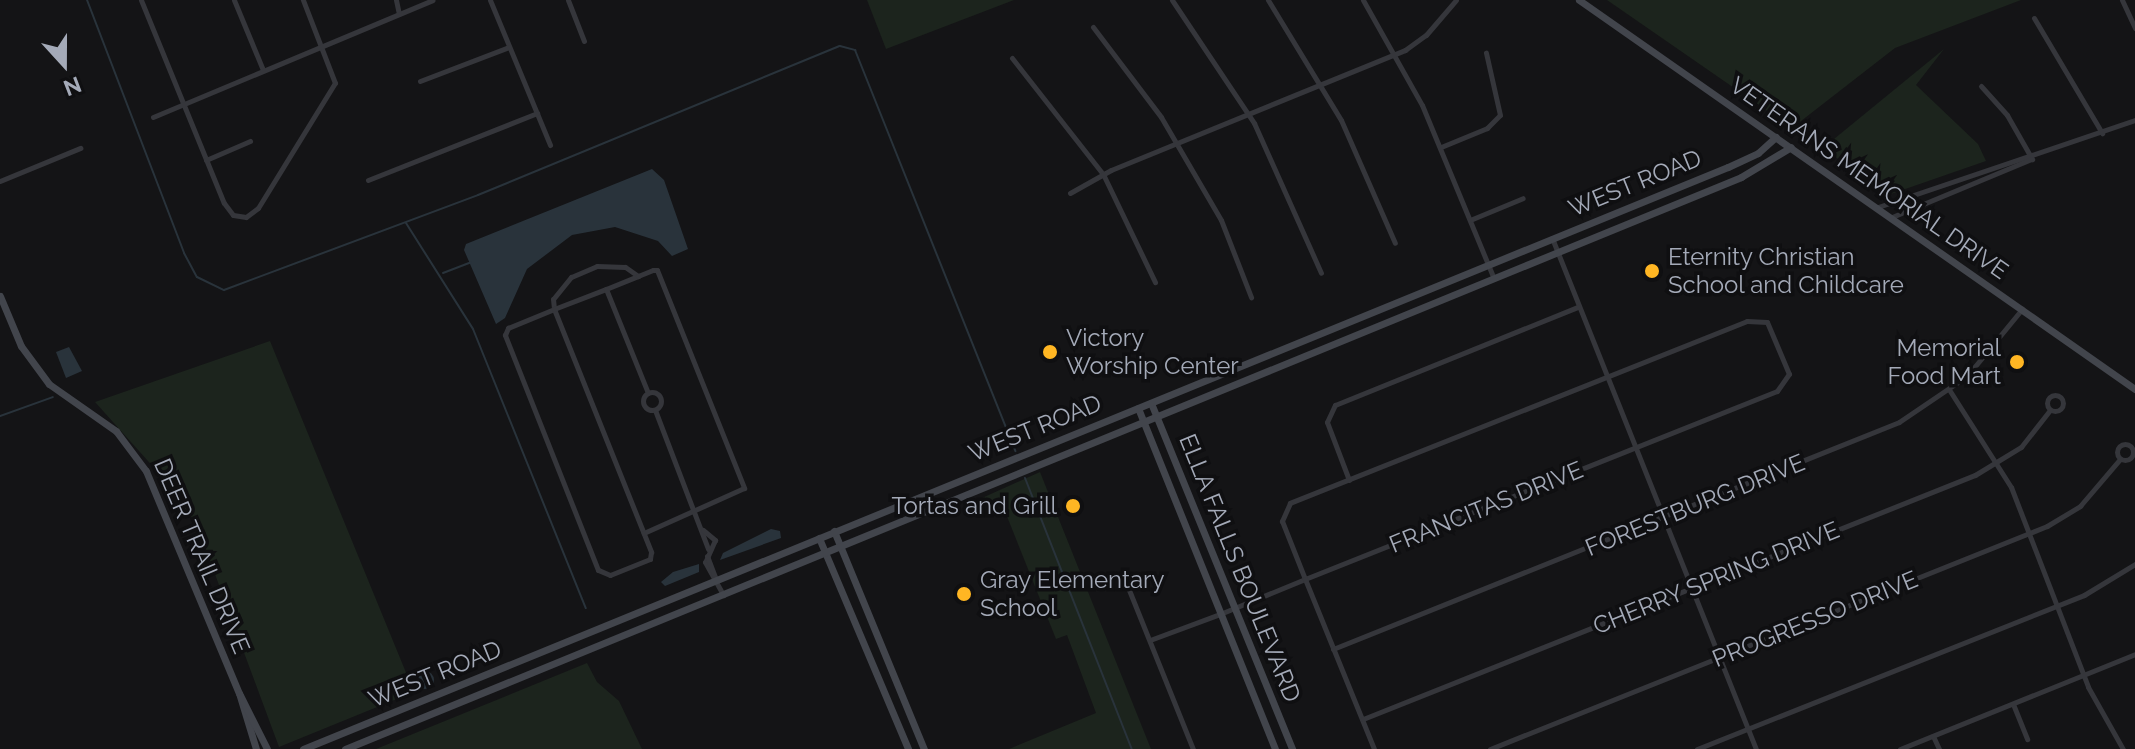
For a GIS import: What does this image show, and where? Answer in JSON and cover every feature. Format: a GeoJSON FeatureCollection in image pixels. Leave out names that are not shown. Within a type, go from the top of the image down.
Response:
{"type":"FeatureCollection","features":[{"type":"Feature","properties":{"kind":"main road","name":"VETERANS MEMORIAL DRIVE"},"geometry":{"type":"LineString","coordinates":[[1579,0],[2135,389]]}},
{"type":"Feature","properties":{"kind":"main road","name":"WEST ROAD"},"geometry":{"type":"LineString","coordinates":[[303,749],[1643,202],[1758,153],[1776,137]]}},
{"type":"Feature","properties":{"kind":"main road","name":"WEST ROAD"},"geometry":{"type":"LineString","coordinates":[[345,749],[1723,184],[1791,147]]}},
{"type":"Feature","properties":{"kind":"main road"},"geometry":{"type":"LineString","coordinates":[[1723,184],[1731,165]]}},
{"type":"Feature","properties":{"kind":"main road"},"geometry":{"type":"LineString","coordinates":[[1643,202],[1648,215]]}},
{"type":"Feature","properties":{"kind":"main road","name":"DEER TRAIL DRIVE"},"geometry":{"type":"LineString","coordinates":[[0,296],[21,346],[49,384],[116,431],[138,458],[157,492],[239,693],[267,749]]}},
{"type":"Feature","properties":{"kind":"main road"},"geometry":{"type":"LineString","coordinates":[[1359,316],[1365,331]]}},
{"type":"Feature","properties":{"kind":"main road"},"geometry":{"type":"LineString","coordinates":[[1263,356],[1269,371]]}},
{"type":"Feature","properties":{"kind":"main road","name":"ELLA FALLS BOULEVARD"},"geometry":{"type":"LineString","coordinates":[[1151,403],[1292,749]]}},
{"type":"Feature","properties":{"kind":"main road","name":"ELLA FALLS BOULEVARD"},"geometry":{"type":"LineString","coordinates":[[1138,408],[1275,749]]}},
{"type":"Feature","properties":{"kind":"main road"},"geometry":{"type":"LineString","coordinates":[[834,531],[924,749]]}},
{"type":"Feature","properties":{"kind":"main road"},"geometry":{"type":"LineString","coordinates":[[819,538],[908,749]]}},
{"type":"Feature","properties":{"kind":"main road"},"geometry":{"type":"LineString","coordinates":[[624,619],[630,632]]}},
{"type":"Feature","properties":{"kind":"main road"},"geometry":{"type":"LineString","coordinates":[[540,653],[545,667]]}},
{"type":"Feature","properties":{"kind":"main road"},"geometry":{"type":"LineString","coordinates":[[876,674],[889,669]]}},
{"type":"Feature","properties":{"kind":"main road","name":"DEER TRAIL DRIVE"},"geometry":{"type":"LineString","coordinates":[[239,693],[256,749]]}},
{"type":"Feature","properties":{"kind":"main road"},"geometry":{"type":"LineString","coordinates":[[359,726],[366,740]]}},
{"type":"Feature","properties":{"kind":"street"},"geometry":{"type":"LineString","coordinates":[[141,0],[206,160],[233,215],[252,214],[332,90],[334,77],[303,0]]}},
{"type":"Feature","properties":{"kind":"street"},"geometry":{"type":"LineString","coordinates":[[234,0],[263,70]]}},
{"type":"Feature","properties":{"kind":"street"},"geometry":{"type":"LineString","coordinates":[[396,0],[399,14]]}},
{"type":"Feature","properties":{"kind":"street"},"geometry":{"type":"LineString","coordinates":[[153,117],[433,0]]}},
{"type":"Feature","properties":{"kind":"street"},"geometry":{"type":"LineString","coordinates":[[490,0],[550,145]]}},
{"type":"Feature","properties":{"kind":"street"},"geometry":{"type":"LineString","coordinates":[[568,0],[584,41]]}},
{"type":"Feature","properties":{"kind":"street"},"geometry":{"type":"LineString","coordinates":[[1172,0],[1249,114],[1321,273]]}},
{"type":"Feature","properties":{"kind":"street"},"geometry":{"type":"LineString","coordinates":[[1268,0],[1322,85],[1395,243]]}},
{"type":"Feature","properties":{"kind":"street"},"geometry":{"type":"LineString","coordinates":[[1363,0],[1396,54],[1441,147],[1494,279]]}},
{"type":"Feature","properties":{"kind":"street"},"geometry":{"type":"LineString","coordinates":[[1070,193],[1103,174],[1396,54],[1426,35],[1456,0]]}},
{"type":"Feature","properties":{"kind":"street"},"geometry":{"type":"LineString","coordinates":[[2122,0],[2135,28]]}},
{"type":"Feature","properties":{"kind":"street"},"geometry":{"type":"LineString","coordinates":[[2034,18],[2102,133]]}},
{"type":"Feature","properties":{"kind":"street"},"geometry":{"type":"LineString","coordinates":[[1093,27],[1147,96],[1221,220],[1251,297]]}},
{"type":"Feature","properties":{"kind":"street"},"geometry":{"type":"LineString","coordinates":[[420,81],[509,47]]}},
{"type":"Feature","properties":{"kind":"street"},"geometry":{"type":"LineString","coordinates":[[1441,147],[1487,128],[1500,115],[1486,53]]}},
{"type":"Feature","properties":{"kind":"street"},"geometry":{"type":"LineString","coordinates":[[1012,58],[1103,174],[1155,282]]}},
{"type":"Feature","properties":{"kind":"street"},"geometry":{"type":"LineString","coordinates":[[1981,86],[2007,115],[2032,159]]}},
{"type":"Feature","properties":{"kind":"street"},"geometry":{"type":"LineString","coordinates":[[368,180],[537,113]]}},
{"type":"Feature","properties":{"kind":"street"},"geometry":{"type":"LineString","coordinates":[[1892,217],[2135,120]]}},
{"type":"Feature","properties":{"kind":"street"},"geometry":{"type":"LineString","coordinates":[[206,160],[250,141]]}},
{"type":"Feature","properties":{"kind":"street"},"geometry":{"type":"LineString","coordinates":[[0,181],[80,148]]}},
{"type":"Feature","properties":{"kind":"street"},"geometry":{"type":"LineString","coordinates":[[1878,207],[1970,173],[2032,159]]}},
{"type":"Feature","properties":{"kind":"street"},"geometry":{"type":"LineString","coordinates":[[1970,173],[1975,186]]}},
{"type":"Feature","properties":{"kind":"street"},"geometry":{"type":"LineString","coordinates":[[1470,220],[1523,198]]}},
{"type":"Feature","properties":{"kind":"street"},"geometry":{"type":"LineString","coordinates":[[1552,238],[1756,749]]}},
{"type":"Feature","properties":{"kind":"street"},"geometry":{"type":"LineString","coordinates":[[638,276],[613,265],[584,270],[562,285],[553,299],[554,309],[652,555],[603,574],[505,335],[508,328],[554,309],[638,276],[657,270],[744,483],[740,494],[644,533]]}},
{"type":"Feature","properties":{"kind":"street"},"geometry":{"type":"LineString","coordinates":[[606,289],[648,393],[644,406],[655,410]]}},
{"type":"Feature","properties":{"kind":"street"},"geometry":{"type":"LineString","coordinates":[[1349,480],[1327,422],[1335,405],[1578,307]]}},
{"type":"Feature","properties":{"kind":"street","name":"FORESTBURG DRIVE"},"geometry":{"type":"LineString","coordinates":[[1333,649],[1884,429],[1950,391],[1984,358],[2022,309]]}},
{"type":"Feature","properties":{"kind":"street","name":"FRANCITAS DRIVE"},"geometry":{"type":"LineString","coordinates":[[1150,640],[1782,388],[1789,374],[1767,322],[1755,318],[1607,376]]}},
{"type":"Feature","properties":{"kind":"street"},"geometry":{"type":"LineString","coordinates":[[1374,749],[1282,521],[1283,511],[1319,492],[1607,376]]}},
{"type":"Feature","properties":{"kind":"street"},"geometry":{"type":"LineString","coordinates":[[1950,391],[1998,462],[2030,533],[2084,675],[2123,749]]}},
{"type":"Feature","properties":{"kind":"street"},"geometry":{"type":"LineString","coordinates":[[648,393],[660,398],[655,410],[703,530],[715,540],[705,562],[723,595]]}},
{"type":"Feature","properties":{"kind":"street","name":"CHERRY SPRING DRIVE"},"geometry":{"type":"LineString","coordinates":[[1363,719],[1998,462],[2021,447],[2050,410]]}},
{"type":"Feature","properties":{"kind":"street","name":"PROGRESSO DRIVE"},"geometry":{"type":"LineString","coordinates":[[1490,749],[2030,533],[2080,506],[2120,459]]}},
{"type":"Feature","properties":{"kind":"street"},"geometry":{"type":"LineString","coordinates":[[703,530],[699,537],[707,552]]}},
{"type":"Feature","properties":{"kind":"street"},"geometry":{"type":"LineString","coordinates":[[1697,749],[2057,606],[2135,564]]}},
{"type":"Feature","properties":{"kind":"street"},"geometry":{"type":"LineString","coordinates":[[1123,575],[1193,749]]}},
{"type":"Feature","properties":{"kind":"street"},"geometry":{"type":"LineString","coordinates":[[1900,749],[2135,654]]}},
{"type":"Feature","properties":{"kind":"street"},"geometry":{"type":"LineString","coordinates":[[2013,704],[2027,739]]}},
{"type":"Feature","properties":{"kind":"street"},"geometry":{"type":"LineString","coordinates":[[1933,736],[1939,749]]}},
{"type":"Feature","properties":{"kind":"shaded area"},"geometry":{"type":"Polygon","coordinates":[[[867,0],[1014,0],[886,49],[867,0]]]}},
{"type":"Feature","properties":{"kind":"shaded area"},"geometry":{"type":"Polygon","coordinates":[[[1607,0],[2021,0],[1895,48],[1792,128],[1607,0]]]}},
{"type":"Feature","properties":{"kind":"shaded area"},"geometry":{"type":"Polygon","coordinates":[[[1944,49],[1916,85],[1978,144],[1986,161],[1888,195],[1823,148],[1944,49]]]}},
{"type":"Feature","properties":{"kind":"shaded area"},"geometry":{"type":"Polygon","coordinates":[[[652,169],[664,180],[688,249],[672,256],[658,241],[615,227],[572,235],[527,269],[505,318],[496,324],[464,250],[466,244],[652,169]]]}},
{"type":"Feature","properties":{"kind":"shaded area"},"geometry":{"type":"Polygon","coordinates":[[[270,341],[414,692],[279,747],[199,531],[174,490],[95,402],[270,341]]]}},
{"type":"Feature","properties":{"kind":"shaded area"},"geometry":{"type":"Polygon","coordinates":[[[69,347],[82,371],[66,378],[56,352],[69,347]]]}},
{"type":"Feature","properties":{"kind":"shaded area"},"geometry":{"type":"Polygon","coordinates":[[[1040,472],[1151,749],[1009,749],[1096,713],[1067,635],[1056,639],[1002,504],[986,509],[982,498],[1040,472]]]}},
{"type":"Feature","properties":{"kind":"shaded area"},"geometry":{"type":"Polygon","coordinates":[[[771,529],[780,531],[781,538],[720,560],[723,553],[771,529]]]}},
{"type":"Feature","properties":{"kind":"shaded area"},"geometry":{"type":"Polygon","coordinates":[[[699,564],[699,572],[665,586],[661,582],[673,572],[699,564]]]}},
{"type":"Feature","properties":{"kind":"shaded area"},"geometry":{"type":"Polygon","coordinates":[[[587,663],[597,682],[619,701],[642,749],[376,749],[587,663]]]}},
{"type":"Feature","properties":{"kind":"shaded area"},"geometry":{"type":"Polygon","coordinates":[[[425,671],[434,680],[425,689],[416,680],[425,671]]]}},
{"type":"Feature","properties":{"kind":"waterway"},"geometry":{"type":"LineString","coordinates":[[87,0],[184,253],[197,277],[224,290],[478,195],[840,46],[855,50],[1015,451]]}},
{"type":"Feature","properties":{"kind":"waterway"},"geometry":{"type":"LineString","coordinates":[[406,223],[473,329],[586,608]]}},
{"type":"Feature","properties":{"kind":"waterway"},"geometry":{"type":"LineString","coordinates":[[443,273],[471,262]]}},
{"type":"Feature","properties":{"kind":"waterway"},"geometry":{"type":"LineString","coordinates":[[0,416],[53,397]]}},
{"type":"Feature","properties":{"kind":"waterway"},"geometry":{"type":"LineString","coordinates":[[1025,478],[1132,749]]}},
{"type":"Feature","properties":{"kind":"place","name":"Eternity Christian School and Childcare"},"geometry":{"type":"Point","coordinates":[1652,271]}},
{"type":"Feature","properties":{"kind":"place","name":"Victory Worship Center"},"geometry":{"type":"Point","coordinates":[1050,352]}},
{"type":"Feature","properties":{"kind":"place","name":"Memorial Food Mart"},"geometry":{"type":"Point","coordinates":[2017,362]}},
{"type":"Feature","properties":{"kind":"place","name":"Tortas and Grill"},"geometry":{"type":"Point","coordinates":[1073,506]}},
{"type":"Feature","properties":{"kind":"place","name":"Gray Elementary School"},"geometry":{"type":"Point","coordinates":[964,594]}}]}
